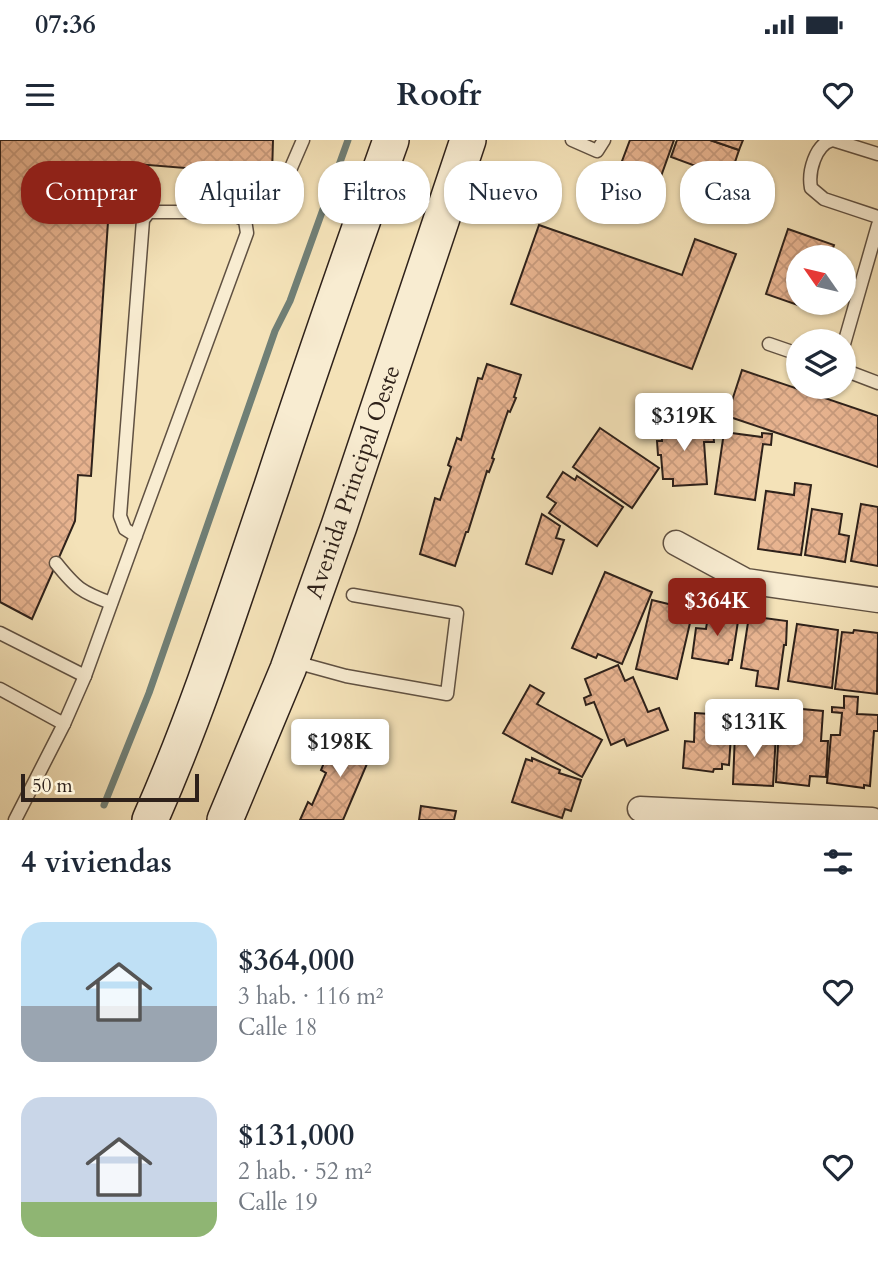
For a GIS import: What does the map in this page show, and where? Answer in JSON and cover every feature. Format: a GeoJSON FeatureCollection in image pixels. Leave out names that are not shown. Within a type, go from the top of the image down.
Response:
{"type":"FeatureCollection","features":[{"type":"Feature","properties":{"kind":"main road"},"geometry":{"type":"LineString","coordinates":[[147,816],[171,773],[232,604],[327,320],[391,140]]}},
{"type":"Feature","properties":{"kind":"main road","name":"Avenida Principal Oeste"},"geometry":{"type":"LineString","coordinates":[[225,820],[291,661],[468,140]]}},
{"type":"Feature","properties":{"kind":"street"},"geometry":{"type":"LineString","coordinates":[[676,543],[746,581],[878,600]]}},
{"type":"Feature","properties":{"kind":"street"},"geometry":{"type":"LineString","coordinates":[[640,809],[872,820]]}},
{"type":"Feature","properties":{"kind":"lane"},"geometry":{"type":"LineString","coordinates":[[294,161],[303,140]]}},
{"type":"Feature","properties":{"kind":"lane"},"geometry":{"type":"LineString","coordinates":[[572,140],[597,150],[604,140]]}},
{"type":"Feature","properties":{"kind":"lane"},"geometry":{"type":"LineString","coordinates":[[878,154],[832,140],[823,143],[809,178],[811,188],[824,199],[878,217]]}},
{"type":"Feature","properties":{"kind":"lane"},"geometry":{"type":"LineString","coordinates":[[136,536],[125,529],[120,516],[143,220],[149,212],[175,212]]}},
{"type":"Feature","properties":{"kind":"lane"},"geometry":{"type":"LineString","coordinates":[[15,820],[85,676],[247,233],[246,224]]}},
{"type":"Feature","properties":{"kind":"lane"},"geometry":{"type":"LineString","coordinates":[[848,329],[878,226]]}},
{"type":"Feature","properties":{"kind":"lane"},"geometry":{"type":"LineString","coordinates":[[769,344],[786,350]]}},
{"type":"Feature","properties":{"kind":"lane"},"geometry":{"type":"LineString","coordinates":[[856,375],[878,383]]}},
{"type":"Feature","properties":{"kind":"lane"},"geometry":{"type":"LineString","coordinates":[[56,563],[74,586],[111,603]]}},
{"type":"Feature","properties":{"kind":"lane"},"geometry":{"type":"LineString","coordinates":[[291,661],[346,676],[447,694],[457,612],[354,595]]}},
{"type":"Feature","properties":{"kind":"lane"},"geometry":{"type":"LineString","coordinates":[[0,633],[85,676]]}},
{"type":"Feature","properties":{"kind":"lane"},"geometry":{"type":"LineString","coordinates":[[0,689],[64,724]]}},
{"type":"Feature","properties":{"kind":"building"},"geometry":{"type":"Polygon","coordinates":[[[0,140],[273,140],[272,161],[175,161],[175,167],[161,166],[161,161],[21,161],[21,224],[108,224],[91,476],[78,475],[75,521],[32,619],[0,602],[0,140]]]}},
{"type":"Feature","properties":{"kind":"building"},"geometry":{"type":"Polygon","coordinates":[[[630,140],[674,140],[666,162],[622,161],[630,140]]]}},
{"type":"Feature","properties":{"kind":"building"},"geometry":{"type":"Polygon","coordinates":[[[677,140],[710,140],[739,150],[735,161],[682,161],[671,157],[677,140]]]}},
{"type":"Feature","properties":{"kind":"building"},"geometry":{"type":"Polygon","coordinates":[[[710,140],[743,140],[739,150],[710,140]]]}},
{"type":"Feature","properties":{"kind":"building"},"geometry":{"type":"Polygon","coordinates":[[[539,225],[682,275],[695,239],[736,254],[692,369],[511,304],[539,225]]]}},
{"type":"Feature","properties":{"kind":"building"},"geometry":{"type":"Polygon","coordinates":[[[788,229],[834,245],[786,245],[786,301],[766,294],[788,229]]]}},
{"type":"Feature","properties":{"kind":"building"},"geometry":{"type":"Polygon","coordinates":[[[487,364],[521,375],[514,397],[516,398],[510,412],[508,411],[492,458],[494,459],[489,472],[487,471],[455,566],[420,554],[435,498],[440,500],[457,438],[461,440],[478,378],[482,379],[487,364]]]}},
{"type":"Feature","properties":{"kind":"building"},"geometry":{"type":"Polygon","coordinates":[[[742,370],[786,385],[786,399],[828,399],[878,416],[878,467],[727,416],[742,370]]]}},
{"type":"Feature","properties":{"kind":"building"},"geometry":{"type":"Polygon","coordinates":[[[703,422],[704,430],[713,430],[714,442],[704,442],[707,484],[673,486],[673,479],[663,479],[661,455],[658,455],[657,441],[662,441],[661,424],[703,422]]]}},
{"type":"Feature","properties":{"kind":"building"},"geometry":{"type":"Polygon","coordinates":[[[600,428],[659,468],[632,508],[573,467],[600,428]]]}},
{"type":"Feature","properties":{"kind":"building"},"geometry":{"type":"Polygon","coordinates":[[[724,432],[762,437],[762,433],[772,434],[771,445],[763,444],[755,500],[715,494],[724,432]]]}},
{"type":"Feature","properties":{"kind":"building"},"geometry":{"type":"Polygon","coordinates":[[[563,472],[575,480],[577,476],[623,507],[597,546],[549,513],[556,503],[547,497],[563,472]]]}},
{"type":"Feature","properties":{"kind":"building"},"geometry":{"type":"Polygon","coordinates":[[[795,483],[811,485],[801,555],[758,549],[766,491],[794,495],[795,483]]]}},
{"type":"Feature","properties":{"kind":"building"},"geometry":{"type":"Polygon","coordinates":[[[861,504],[878,507],[878,566],[851,561],[861,504]]]}},
{"type":"Feature","properties":{"kind":"building"},"geometry":{"type":"Polygon","coordinates":[[[812,509],[842,514],[839,534],[849,536],[845,562],[805,555],[812,509]]]}},
{"type":"Feature","properties":{"kind":"building"},"geometry":{"type":"Polygon","coordinates":[[[542,514],[560,526],[556,538],[564,540],[552,574],[526,564],[542,514]]]}},
{"type":"Feature","properties":{"kind":"building"},"geometry":{"type":"Polygon","coordinates":[[[605,572],[652,592],[622,664],[598,654],[596,658],[572,648],[605,572]]]}},
{"type":"Feature","properties":{"kind":"building"},"geometry":{"type":"Polygon","coordinates":[[[652,600],[693,610],[677,679],[636,669],[652,600]]]}},
{"type":"Feature","properties":{"kind":"building"},"geometry":{"type":"Polygon","coordinates":[[[709,610],[739,615],[732,660],[729,660],[728,664],[692,658],[696,628],[706,629],[709,610]]]}},
{"type":"Feature","properties":{"kind":"building"},"geometry":{"type":"Polygon","coordinates":[[[749,616],[787,621],[786,645],[778,689],[756,686],[758,671],[741,668],[749,616]]]}},
{"type":"Feature","properties":{"kind":"building"},"geometry":{"type":"Polygon","coordinates":[[[797,624],[838,630],[832,688],[788,681],[797,624]]]}},
{"type":"Feature","properties":{"kind":"building"},"geometry":{"type":"Polygon","coordinates":[[[854,630],[878,633],[877,694],[835,689],[842,632],[853,633],[854,630]]]}},
{"type":"Feature","properties":{"kind":"building"},"geometry":{"type":"Polygon","coordinates":[[[618,665],[625,681],[633,677],[648,712],[659,708],[668,730],[627,746],[624,739],[611,745],[594,702],[586,705],[584,698],[591,695],[585,679],[618,665]]]}},
{"type":"Feature","properties":{"kind":"building"},"geometry":{"type":"Polygon","coordinates":[[[530,685],[544,693],[537,704],[602,740],[582,777],[503,733],[530,685]]]}},
{"type":"Feature","properties":{"kind":"building"},"geometry":{"type":"Polygon","coordinates":[[[844,696],[858,697],[857,714],[878,715],[878,731],[874,731],[870,786],[864,785],[864,788],[827,783],[831,735],[840,735],[842,713],[832,712],[832,707],[844,708],[844,696]]]}},
{"type":"Feature","properties":{"kind":"building"},"geometry":{"type":"Polygon","coordinates":[[[780,707],[823,711],[821,741],[828,741],[826,777],[810,776],[809,786],[776,782],[780,707]]]}},
{"type":"Feature","properties":{"kind":"building"},"geometry":{"type":"Polygon","coordinates":[[[695,713],[725,715],[724,734],[731,735],[729,765],[722,764],[722,769],[714,769],[713,772],[683,768],[685,741],[694,742],[695,713]]]}},
{"type":"Feature","properties":{"kind":"building"},"geometry":{"type":"Polygon","coordinates":[[[342,731],[375,745],[343,820],[300,820],[308,802],[312,805],[326,773],[321,770],[332,744],[336,745],[342,731]]]}},
{"type":"Feature","properties":{"kind":"building"},"geometry":{"type":"Polygon","coordinates":[[[735,733],[776,734],[773,786],[733,784],[735,733]]]}},
{"type":"Feature","properties":{"kind":"building"},"geometry":{"type":"Polygon","coordinates":[[[532,758],[560,770],[559,773],[581,780],[571,811],[565,809],[562,818],[512,802],[526,759],[532,761],[532,758]]]}},
{"type":"Feature","properties":{"kind":"building"},"geometry":{"type":"Polygon","coordinates":[[[421,806],[456,811],[454,820],[419,820],[421,806]]]}},
{"type":"Feature","properties":{"kind":"waterway"},"geometry":{"type":"LineString","coordinates":[[104,805],[149,693],[275,331],[290,301],[348,140]]}}]}
